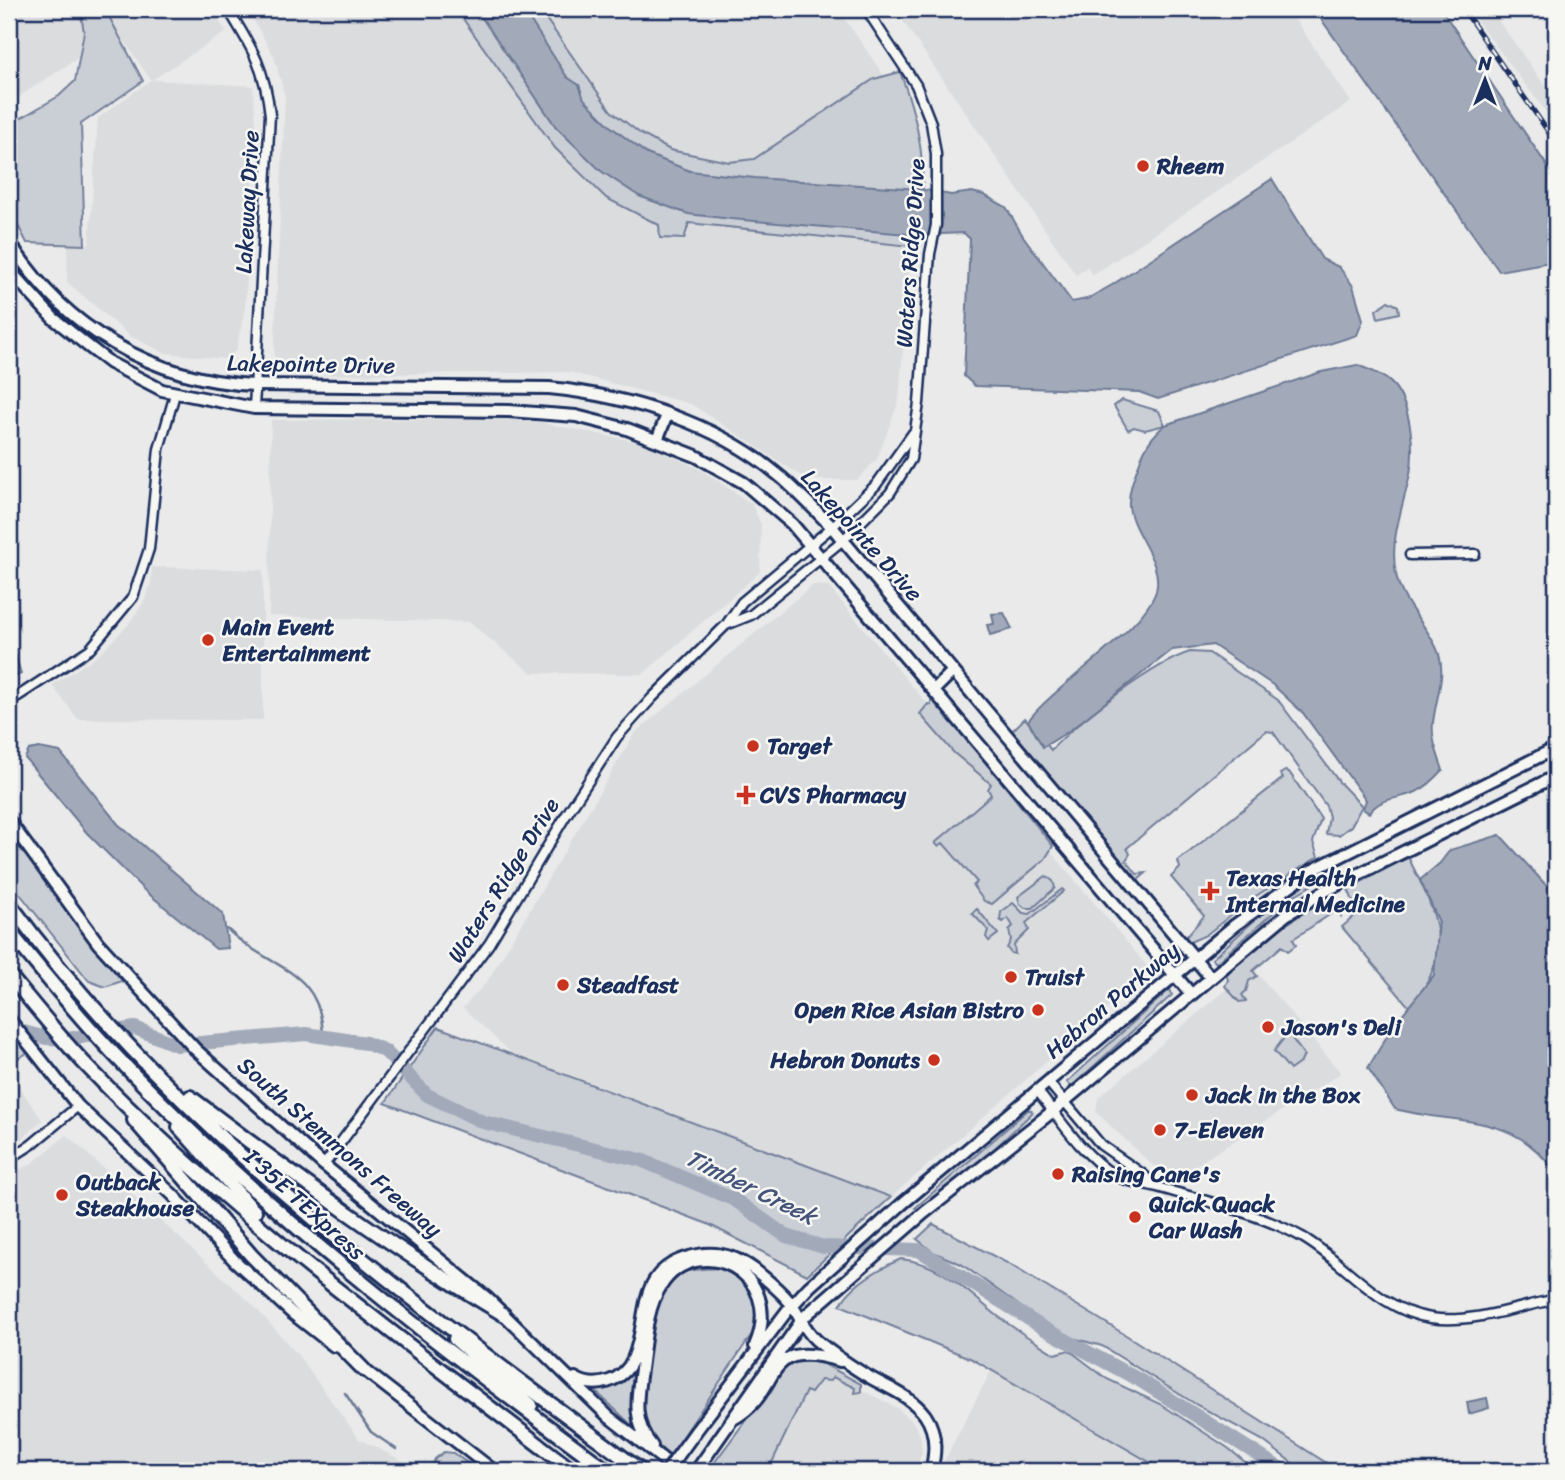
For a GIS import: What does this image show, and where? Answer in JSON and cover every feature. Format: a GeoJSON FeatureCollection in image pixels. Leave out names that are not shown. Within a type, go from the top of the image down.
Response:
{"type":"FeatureCollection","features":[{"type":"Feature","properties":{"kind":"highway"},"geometry":{"type":"LineString","coordinates":[[9,903],[56,964]]}},
{"type":"Feature","properties":{"kind":"highway"},"geometry":{"type":"LineString","coordinates":[[9,914],[151,1067],[251,1164],[608,1471]]}},
{"type":"Feature","properties":{"kind":"highway","name":"I 35E TEXpress"},"geometry":{"type":"LineString","coordinates":[[9,931],[112,1052],[229,1164],[355,1276],[608,1471]]}},
{"type":"Feature","properties":{"kind":"highway"},"geometry":{"type":"LineString","coordinates":[[9,975],[251,1255],[364,1370]]}},
{"type":"Feature","properties":{"kind":"highway"},"geometry":{"type":"LineString","coordinates":[[112,1052],[288,1249]]}},
{"type":"Feature","properties":{"kind":"highway"},"geometry":{"type":"LineString","coordinates":[[88,1067],[188,1161],[288,1249],[573,1471]]}},
{"type":"Feature","properties":{"kind":"highway"},"geometry":{"type":"LineString","coordinates":[[151,1067],[348,1216],[407,1256],[503,1314]]}},
{"type":"Feature","properties":{"kind":"highway"},"geometry":{"type":"LineString","coordinates":[[367,1263],[641,1471]]}},
{"type":"Feature","properties":{"kind":"main road","name":"Lakepointe Drive"},"geometry":{"type":"LineString","coordinates":[[9,242],[46,293],[104,339],[141,359],[188,376],[222,384],[255,386],[581,391],[667,415],[737,446],[780,477],[832,527],[1211,978]]}},
{"type":"Feature","properties":{"kind":"main road","name":"Lakepointe Drive"},"geometry":{"type":"LineString","coordinates":[[9,271],[53,318],[95,352],[133,376],[175,394],[254,408],[509,411],[576,416],[657,440],[696,456],[744,483],[792,524],[822,557],[1191,994]]}},
{"type":"Feature","properties":{"kind":"main road"},"geometry":{"type":"LineString","coordinates":[[284,386],[285,409]]}},
{"type":"Feature","properties":{"kind":"main road"},"geometry":{"type":"LineString","coordinates":[[509,388],[509,411]]}},
{"type":"Feature","properties":{"kind":"main road"},"geometry":{"type":"LineString","coordinates":[[657,440],[667,415]]}},
{"type":"Feature","properties":{"kind":"main road"},"geometry":{"type":"LineString","coordinates":[[934,690],[953,671]]}},
{"type":"Feature","properties":{"kind":"main road","name":"Hebron Parkway"},"geometry":{"type":"LineString","coordinates":[[750,1358],[792,1304],[902,1204],[1268,899],[1329,862],[1556,748]]}},
{"type":"Feature","properties":{"kind":"main road","name":"Hebron Parkway"},"geometry":{"type":"LineString","coordinates":[[730,1420],[799,1322],[823,1299],[924,1213],[1053,1111],[1286,915],[1340,883],[1556,776]]}},
{"type":"Feature","properties":{"kind":"main road","name":"South Stemmons Freeway"},"geometry":{"type":"LineString","coordinates":[[9,821],[58,890],[124,972],[195,1049],[324,1166],[503,1314],[609,1417],[666,1466],[678,1471]]}},
{"type":"Feature","properties":{"kind":"main road"},"geometry":{"type":"LineString","coordinates":[[1329,862],[1340,883]]}},
{"type":"Feature","properties":{"kind":"main road"},"geometry":{"type":"LineString","coordinates":[[9,1019],[78,1106],[173,1195],[235,1261],[292,1313],[494,1471]]}},
{"type":"Feature","properties":{"kind":"main road"},"geometry":{"type":"LineString","coordinates":[[566,1374],[585,1384],[598,1385],[624,1372],[633,1359],[643,1304],[651,1287],[670,1266],[686,1258],[712,1254],[737,1259],[752,1268],[792,1304],[799,1322],[816,1340],[850,1365],[901,1393],[923,1413],[931,1424],[935,1441],[931,1471]]}},
{"type":"Feature","properties":{"kind":"main road"},"geometry":{"type":"LineString","coordinates":[[704,1261],[728,1264],[742,1272],[757,1289],[763,1311],[762,1327],[750,1358],[696,1431],[666,1466],[646,1438],[636,1412],[646,1337],[654,1302],[662,1284],[681,1268],[704,1261]]}},
{"type":"Feature","properties":{"kind":"main road"},"geometry":{"type":"LineString","coordinates":[[696,1471],[730,1420],[745,1413],[780,1362],[792,1356],[817,1354],[850,1365]]}},
{"type":"Feature","properties":{"kind":"street","name":"Lakeway Drive"},"geometry":{"type":"LineString","coordinates":[[228,9],[255,54],[267,81],[270,115],[270,169],[254,408]]}},
{"type":"Feature","properties":{"kind":"street","name":"Waters Ridge Drive"},"geometry":{"type":"LineString","coordinates":[[726,625],[751,615],[843,540],[890,493],[911,459],[919,403],[930,254],[936,225],[937,174],[931,123],[916,85],[866,9]]}},
{"type":"Feature","properties":{"kind":"street"},"geometry":{"type":"LineString","coordinates":[[9,702],[95,645],[133,597],[142,578],[155,518],[159,449],[175,394]]}},
{"type":"Feature","properties":{"kind":"street","name":"Waters Ridge Drive"},"geometry":{"type":"LineString","coordinates":[[324,1166],[373,1096],[489,944],[565,817],[618,737],[652,698],[726,625],[742,602],[832,527],[876,485],[913,433]]}},
{"type":"Feature","properties":{"kind":"street"},"geometry":{"type":"LineString","coordinates":[[1410,555],[1475,554]]}},
{"type":"Feature","properties":{"kind":"street"},"geometry":{"type":"LineString","coordinates":[[1048,1082],[1101,1145],[1144,1175],[1154,1186]]}},
{"type":"Feature","properties":{"kind":"street"},"geometry":{"type":"LineString","coordinates":[[1037,1090],[1093,1158],[1115,1175],[1130,1182],[1154,1186],[1278,1226],[1304,1238],[1369,1289],[1412,1314],[1455,1318],[1556,1299]]}},
{"type":"Feature","properties":{"kind":"street"},"geometry":{"type":"LineString","coordinates":[[9,1159],[31,1145],[78,1106]]}},
{"type":"Feature","properties":{"kind":"shaded area"},"geometry":{"type":"Polygon","coordinates":[[[9,9],[211,9],[226,32],[152,80],[253,86],[256,124],[245,308],[236,350],[227,359],[165,353],[130,336],[67,282],[68,245],[89,244],[98,118],[151,80],[118,32],[9,103],[9,9]]]}},
{"type":"Feature","properties":{"kind":"shaded area"},"geometry":{"type":"Polygon","coordinates":[[[80,9],[105,9],[143,81],[81,124],[85,245],[27,243],[9,208],[9,125],[59,96],[75,81],[84,32],[80,9]]]}},
{"type":"Feature","properties":{"kind":"shaded area"},"geometry":{"type":"Polygon","coordinates":[[[247,9],[456,9],[555,148],[606,198],[627,210],[659,225],[685,228],[689,223],[911,246],[899,400],[877,459],[857,480],[808,480],[691,404],[569,372],[291,375],[274,357],[285,97],[274,56],[247,9]]]}},
{"type":"Feature","properties":{"kind":"shaded area"},"geometry":{"type":"Polygon","coordinates":[[[456,9],[539,9],[611,111],[641,134],[670,150],[729,162],[754,159],[874,79],[900,72],[915,118],[922,159],[920,247],[689,223],[684,239],[660,238],[659,225],[606,198],[555,148],[456,9]]]}},
{"type":"Feature","properties":{"kind":"shaded area"},"geometry":{"type":"Polygon","coordinates":[[[539,9],[838,9],[884,76],[874,79],[754,159],[727,162],[670,150],[641,134],[611,111],[539,9]]]}},
{"type":"Feature","properties":{"kind":"shaded area"},"geometry":{"type":"Polygon","coordinates":[[[895,9],[1288,9],[1351,102],[1093,275],[1087,267],[1076,275],[895,9]]]}},
{"type":"Feature","properties":{"kind":"shaded area"},"geometry":{"type":"Polygon","coordinates":[[[1468,9],[1490,9],[1556,101],[1556,125],[1468,9]]]}},
{"type":"Feature","properties":{"kind":"shaded area"},"geometry":{"type":"Polygon","coordinates":[[[1388,301],[1398,306],[1399,313],[1378,318],[1376,310],[1388,301]]]}},
{"type":"Feature","properties":{"kind":"shaded area"},"geometry":{"type":"Polygon","coordinates":[[[1122,400],[1159,411],[1165,425],[1145,430],[1134,427],[1128,430],[1114,406],[1122,400]]]}},
{"type":"Feature","properties":{"kind":"shaded area"},"geometry":{"type":"Polygon","coordinates":[[[522,419],[644,443],[701,470],[751,503],[761,524],[760,572],[643,674],[532,673],[469,622],[269,616],[271,420],[522,419]]]}},
{"type":"Feature","properties":{"kind":"shaded area"},"geometry":{"type":"Polygon","coordinates":[[[152,567],[263,570],[263,720],[78,719],[52,685],[95,658],[127,626],[144,602],[151,584],[152,567]]]}},
{"type":"Feature","properties":{"kind":"shaded area"},"geometry":{"type":"Polygon","coordinates":[[[813,585],[828,586],[1151,971],[891,1197],[511,1053],[463,1008],[487,982],[635,733],[813,585]]]}},
{"type":"Feature","properties":{"kind":"shaded area"},"geometry":{"type":"Polygon","coordinates":[[[1190,652],[1209,653],[1278,700],[1340,783],[1362,806],[1351,826],[1339,835],[1326,834],[1329,817],[1326,806],[1273,732],[1266,731],[1127,848],[1130,854],[1126,860],[1137,874],[1146,873],[1134,880],[1010,733],[1025,718],[1051,750],[1117,694],[1157,668],[1190,652]]]}},
{"type":"Feature","properties":{"kind":"shaded area"},"geometry":{"type":"Polygon","coordinates":[[[931,701],[938,703],[1053,846],[1045,859],[992,904],[984,901],[973,886],[977,882],[943,843],[938,846],[935,843],[991,795],[988,789],[991,784],[954,753],[920,714],[928,704],[931,705],[931,701]]]}},
{"type":"Feature","properties":{"kind":"shaded area"},"geometry":{"type":"Polygon","coordinates":[[[1289,772],[1321,819],[1313,842],[1318,857],[1251,899],[1206,935],[1190,942],[1185,938],[1204,916],[1171,877],[1180,868],[1178,861],[1283,778],[1280,774],[1289,772]]]}},
{"type":"Feature","properties":{"kind":"shaded area"},"geometry":{"type":"Polygon","coordinates":[[[9,826],[122,981],[105,987],[89,981],[9,880],[9,826]]]}},
{"type":"Feature","properties":{"kind":"shaded area"},"geometry":{"type":"Polygon","coordinates":[[[1408,857],[1427,897],[1437,933],[1433,969],[1410,1008],[1342,927],[1358,913],[1348,889],[1408,857]]]}},
{"type":"Feature","properties":{"kind":"shaded area"},"geometry":{"type":"Polygon","coordinates":[[[1318,875],[1322,879],[1290,898],[1216,963],[1212,959],[1271,905],[1318,875]]]}},
{"type":"Feature","properties":{"kind":"shaded area"},"geometry":{"type":"Polygon","coordinates":[[[1046,876],[1053,881],[1055,888],[1033,908],[1025,908],[1018,897],[1046,876]]]}},
{"type":"Feature","properties":{"kind":"shaded area"},"geometry":{"type":"Polygon","coordinates":[[[1062,889],[1064,891],[1026,923],[1029,930],[1014,945],[1015,954],[1011,953],[1007,948],[1011,940],[1009,930],[1013,926],[1008,918],[1003,922],[1000,920],[1001,912],[1013,903],[1023,913],[1030,914],[1062,889]]]}},
{"type":"Feature","properties":{"kind":"shaded area"},"geometry":{"type":"Polygon","coordinates":[[[1329,896],[1335,897],[1342,908],[1341,916],[1337,910],[1293,939],[1296,945],[1288,951],[1282,946],[1253,971],[1257,976],[1249,981],[1242,995],[1246,1001],[1239,1002],[1225,986],[1228,980],[1226,974],[1275,932],[1329,896]]]}},
{"type":"Feature","properties":{"kind":"shaded area"},"geometry":{"type":"Polygon","coordinates":[[[977,909],[998,934],[989,941],[986,937],[988,930],[972,913],[977,909]]]}},
{"type":"Feature","properties":{"kind":"shaded area"},"geometry":{"type":"Polygon","coordinates":[[[1252,967],[1341,1073],[1179,1176],[1151,1164],[1096,1112],[1098,1098],[1252,967]]]}},
{"type":"Feature","properties":{"kind":"shaded area"},"geometry":{"type":"Polygon","coordinates":[[[1170,989],[1172,995],[1071,1087],[1067,1082],[1170,989]]]}},
{"type":"Feature","properties":{"kind":"shaded area"},"geometry":{"type":"Polygon","coordinates":[[[438,1027],[891,1197],[807,1275],[708,1224],[385,1103],[438,1027]]]}},
{"type":"Feature","properties":{"kind":"shaded area"},"geometry":{"type":"Polygon","coordinates":[[[9,1029],[27,1053],[9,1064],[9,1029]]]}},
{"type":"Feature","properties":{"kind":"shaded area"},"geometry":{"type":"Polygon","coordinates":[[[1288,1033],[1304,1055],[1301,1062],[1290,1070],[1274,1051],[1288,1033]]]}},
{"type":"Feature","properties":{"kind":"shaded area"},"geometry":{"type":"Polygon","coordinates":[[[9,1072],[42,1120],[15,1146],[9,1148],[9,1072]]]}},
{"type":"Feature","properties":{"kind":"shaded area"},"geometry":{"type":"Polygon","coordinates":[[[1029,1109],[1033,1112],[973,1169],[921,1211],[915,1208],[1029,1109]]]}},
{"type":"Feature","properties":{"kind":"shaded area"},"geometry":{"type":"Polygon","coordinates":[[[67,1135],[253,1305],[297,1354],[359,1439],[423,1471],[9,1471],[9,1174],[30,1165],[67,1135]]]}},
{"type":"Feature","properties":{"kind":"shaded area"},"geometry":{"type":"Polygon","coordinates":[[[933,1224],[1009,1264],[1129,1337],[1339,1471],[1303,1471],[1262,1440],[1197,1405],[1102,1346],[1073,1338],[1042,1322],[961,1264],[933,1252],[917,1239],[933,1224]]]}},
{"type":"Feature","properties":{"kind":"shaded area"},"geometry":{"type":"Polygon","coordinates":[[[901,1259],[929,1266],[942,1273],[1034,1341],[1055,1354],[1069,1350],[1107,1379],[1162,1405],[1228,1448],[1256,1471],[1165,1471],[972,1359],[840,1305],[852,1290],[867,1278],[901,1259]]]}},
{"type":"Feature","properties":{"kind":"shaded area"},"geometry":{"type":"Polygon","coordinates":[[[720,1268],[740,1280],[751,1292],[755,1308],[754,1331],[670,1456],[651,1436],[644,1414],[644,1373],[651,1326],[664,1288],[673,1278],[689,1271],[720,1268]]]}},
{"type":"Feature","properties":{"kind":"shaded area"},"geometry":{"type":"Polygon","coordinates":[[[641,1343],[636,1429],[592,1388],[606,1387],[641,1343]]]}},
{"type":"Feature","properties":{"kind":"shaded area"},"geometry":{"type":"Polygon","coordinates":[[[808,1360],[826,1365],[861,1384],[861,1392],[854,1393],[855,1388],[833,1377],[830,1381],[821,1380],[811,1393],[806,1391],[768,1471],[708,1471],[781,1373],[791,1362],[808,1360]]]}},
{"type":"Feature","properties":{"kind":"shaded area"},"geometry":{"type":"Polygon","coordinates":[[[992,1369],[1147,1461],[1162,1471],[939,1471],[992,1369]]]}},
{"type":"Feature","properties":{"kind":"shaded area"},"geometry":{"type":"Polygon","coordinates":[[[824,1371],[897,1408],[913,1422],[920,1434],[922,1453],[915,1471],[769,1471],[806,1388],[824,1371]]]}},
{"type":"Feature","properties":{"kind":"shaded area"},"geometry":{"type":"Polygon","coordinates":[[[444,1452],[453,1453],[479,1471],[429,1471],[435,1459],[444,1452]]]}},
{"type":"Feature","properties":{"kind":"water"},"geometry":{"type":"Polygon","coordinates":[[[476,9],[523,9],[567,77],[579,85],[584,99],[610,126],[647,154],[690,171],[920,189],[951,195],[972,192],[984,195],[1006,207],[1023,236],[1072,302],[1087,299],[1112,285],[1272,179],[1322,259],[1339,267],[1353,286],[1363,320],[1357,335],[1158,399],[1139,392],[975,386],[964,376],[970,239],[964,233],[919,235],[731,219],[688,214],[639,196],[601,171],[556,127],[476,9]]]}},
{"type":"Feature","properties":{"kind":"water"},"geometry":{"type":"Polygon","coordinates":[[[1314,9],[1441,9],[1556,179],[1556,261],[1499,271],[1314,9]]]}},
{"type":"Feature","properties":{"kind":"water"},"geometry":{"type":"Polygon","coordinates":[[[1357,365],[1381,376],[1394,386],[1408,416],[1412,440],[1411,464],[1396,536],[1394,561],[1404,596],[1439,654],[1441,680],[1433,735],[1443,770],[1420,790],[1385,801],[1369,813],[1363,809],[1366,800],[1303,713],[1273,685],[1213,645],[1172,650],[1069,731],[1043,747],[1028,721],[1135,623],[1156,591],[1156,569],[1131,517],[1129,506],[1133,479],[1152,438],[1165,425],[1321,372],[1357,365]]]}},
{"type":"Feature","properties":{"kind":"water"},"geometry":{"type":"Polygon","coordinates":[[[1004,613],[1012,629],[990,635],[987,625],[994,624],[992,614],[1004,613]]]}},
{"type":"Feature","properties":{"kind":"water"},"geometry":{"type":"Polygon","coordinates":[[[9,633],[21,674],[9,679],[9,633]]]}},
{"type":"Feature","properties":{"kind":"water"},"geometry":{"type":"Polygon","coordinates":[[[39,748],[60,752],[118,824],[223,914],[228,948],[216,949],[144,890],[87,833],[25,758],[29,750],[39,748]]]}},
{"type":"Feature","properties":{"kind":"water"},"geometry":{"type":"Polygon","coordinates":[[[1500,835],[1556,896],[1556,1174],[1540,1154],[1523,1140],[1504,1130],[1464,1120],[1395,1109],[1368,1068],[1393,1026],[1434,975],[1439,922],[1420,880],[1440,863],[1450,850],[1500,835]]]}},
{"type":"Feature","properties":{"kind":"water"},"geometry":{"type":"Polygon","coordinates":[[[1487,1398],[1489,1408],[1469,1414],[1467,1402],[1487,1398]]]}},
{"type":"Feature","properties":{"kind":"waterway"},"geometry":{"type":"LineString","coordinates":[[227,929],[243,943],[303,983],[313,996],[320,1013],[323,1036]]}},
{"type":"Feature","properties":{"kind":"waterway","name":"Timber Creek"},"geometry":{"type":"LineString","coordinates":[[9,1028],[46,1038],[68,1039],[135,1028],[177,1045],[306,1034],[366,1043],[385,1051],[427,1095],[483,1122],[641,1160],[735,1200],[786,1236],[824,1247],[919,1250],[1045,1329],[1141,1381],[1284,1471]]}},
{"type":"Feature","properties":{"kind":"waterway"},"geometry":{"type":"LineString","coordinates":[[345,1393],[371,1432],[396,1449]]}},
{"type":"Feature","properties":{"kind":"railway"},"geometry":{"type":"LineString","coordinates":[[1463,9],[1556,143]]}},
{"type":"Feature","properties":{"kind":"place","name":"Rheem"},"geometry":{"type":"Point","coordinates":[1143,166]}},
{"type":"Feature","properties":{"kind":"place","name":"Main Event Entertainment"},"geometry":{"type":"Point","coordinates":[208,640]}},
{"type":"Feature","properties":{"kind":"place","name":"Target"},"geometry":{"type":"Point","coordinates":[753,746]}},
{"type":"Feature","properties":{"kind":"place","name":"CVS Pharmacy"},"geometry":{"type":"Point","coordinates":[746,795]}},
{"type":"Feature","properties":{"kind":"place","name":"Texas Health Internal Medicine"},"geometry":{"type":"Point","coordinates":[1210,891]}},
{"type":"Feature","properties":{"kind":"place","name":"Truist"},"geometry":{"type":"Point","coordinates":[1011,977]}},
{"type":"Feature","properties":{"kind":"place","name":"Steadfast"},"geometry":{"type":"Point","coordinates":[563,985]}},
{"type":"Feature","properties":{"kind":"place","name":"Open Rice Asian Bistro"},"geometry":{"type":"Point","coordinates":[1038,1010]}},
{"type":"Feature","properties":{"kind":"place","name":"Jason's Deli"},"geometry":{"type":"Point","coordinates":[1268,1027]}},
{"type":"Feature","properties":{"kind":"place","name":"Hebron Donuts"},"geometry":{"type":"Point","coordinates":[934,1060]}},
{"type":"Feature","properties":{"kind":"place","name":"Jack in the Box"},"geometry":{"type":"Point","coordinates":[1192,1095]}},
{"type":"Feature","properties":{"kind":"place","name":"7-Eleven"},"geometry":{"type":"Point","coordinates":[1160,1130]}},
{"type":"Feature","properties":{"kind":"place","name":"Raising Cane's"},"geometry":{"type":"Point","coordinates":[1058,1174]}},
{"type":"Feature","properties":{"kind":"place","name":"Outback Steakhouse"},"geometry":{"type":"Point","coordinates":[62,1195]}},
{"type":"Feature","properties":{"kind":"place","name":"Quick Quack Car Wash"},"geometry":{"type":"Point","coordinates":[1135,1217]}}]}
